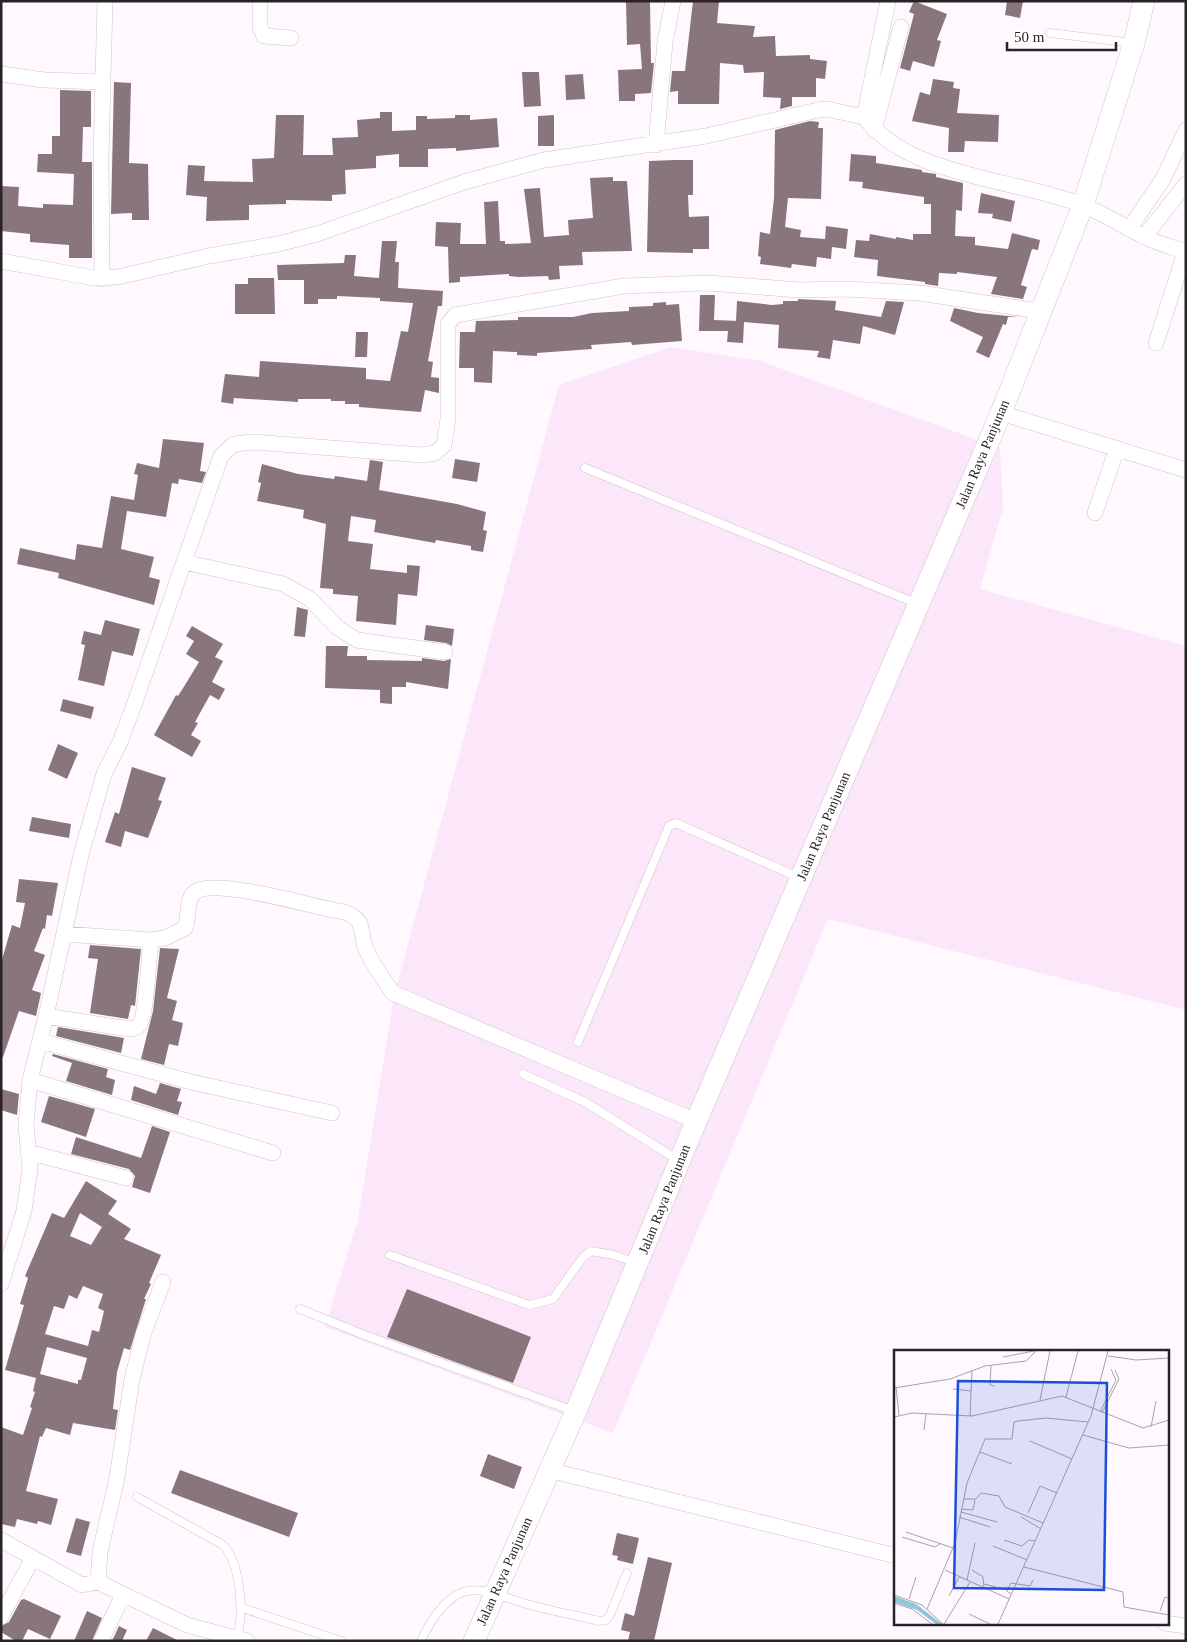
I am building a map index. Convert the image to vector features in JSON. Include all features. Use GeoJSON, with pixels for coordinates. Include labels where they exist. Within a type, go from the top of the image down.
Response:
{"type":"FeatureCollection","features":[{"type":"Feature","properties":{"kind":"main road","name":"Jalan Raya Panjunan"},"geometry":{"type":"LineString","coordinates":[[474,1641],[562,1473],[576,1412],[696,1121],[918,604],[1013,417],[1039,311],[1062,261],[1083,205],[1134,43],[1144,1]]}},
{"type":"Feature","properties":{"kind":"street"},"geometry":{"type":"LineString","coordinates":[[102,279],[101,157],[105,1]]}},
{"type":"Feature","properties":{"kind":"street"},"geometry":{"type":"LineString","coordinates":[[260,1],[260,27],[264,36],[291,38]]}},
{"type":"Feature","properties":{"kind":"street"},"geometry":{"type":"LineString","coordinates":[[656,145],[665,42],[673,1]]}},
{"type":"Feature","properties":{"kind":"street"},"geometry":{"type":"LineString","coordinates":[[864,117],[888,1]]}},
{"type":"Feature","properties":{"kind":"street"},"geometry":{"type":"LineString","coordinates":[[874,130],[901,27]]}},
{"type":"Feature","properties":{"kind":"street"},"geometry":{"type":"LineString","coordinates":[[1,74],[44,80],[103,82]]}},
{"type":"Feature","properties":{"kind":"street"},"geometry":{"type":"LineString","coordinates":[[1,261],[102,279],[310,236],[464,182],[544,160],[656,145],[706,136],[827,109],[864,117],[874,130],[911,153],[943,167],[1083,205],[1137,233],[1185,252],[1156,344]]}},
{"type":"Feature","properties":{"kind":"street"},"geometry":{"type":"LineString","coordinates":[[1137,233],[1186,130]]}},
{"type":"Feature","properties":{"kind":"street"},"geometry":{"type":"LineString","coordinates":[[1137,233],[1186,184]]}},
{"type":"Feature","properties":{"kind":"street"},"geometry":{"type":"LineString","coordinates":[[1,1284],[24,1211],[30,1170],[26,1125],[30,1080],[91,814],[104,774],[124,734],[221,456],[234,444],[253,442],[292,443],[422,455],[435,454],[444,445],[448,410],[448,324],[455,315],[624,286],[707,283],[800,290],[846,289],[920,293],[1039,311]]}},
{"type":"Feature","properties":{"kind":"street"},"geometry":{"type":"LineString","coordinates":[[1013,417],[1186,470]]}},
{"type":"Feature","properties":{"kind":"street"},"geometry":{"type":"LineString","coordinates":[[1095,513],[1116,448]]}},
{"type":"Feature","properties":{"kind":"street"},"geometry":{"type":"LineString","coordinates":[[184,562],[283,584],[298,590],[310,599],[338,628],[357,640],[445,652]]}},
{"type":"Feature","properties":{"kind":"street"},"geometry":{"type":"LineString","coordinates":[[64,934],[151,940],[172,936],[185,928],[188,922],[190,898],[201,889],[233,888],[344,912],[354,915],[362,927],[366,949],[393,993],[696,1121]]}},
{"type":"Feature","properties":{"kind":"street"},"geometry":{"type":"LineString","coordinates":[[46,1016],[129,1029],[138,1026],[141,1022],[146,994],[151,940]]}},
{"type":"Feature","properties":{"kind":"street"},"geometry":{"type":"LineString","coordinates":[[40,1041],[192,1082],[332,1113]]}},
{"type":"Feature","properties":{"kind":"street"},"geometry":{"type":"LineString","coordinates":[[30,1080],[273,1153]]}},
{"type":"Feature","properties":{"kind":"street"},"geometry":{"type":"LineString","coordinates":[[28,1152],[126,1178]]}},
{"type":"Feature","properties":{"kind":"street"},"geometry":{"type":"LineString","coordinates":[[98,1582],[100,1552],[116,1478],[132,1379],[143,1335],[163,1282]]}},
{"type":"Feature","properties":{"kind":"street"},"geometry":{"type":"LineString","coordinates":[[562,1473],[894,1556]]}},
{"type":"Feature","properties":{"kind":"street"},"geometry":{"type":"LineString","coordinates":[[1,1540],[82,1586],[98,1582],[188,1625],[242,1639]]}},
{"type":"Feature","properties":{"kind":"street"},"geometry":{"type":"LineString","coordinates":[[1,1617],[33,1558]]}},
{"type":"Feature","properties":{"kind":"street"},"geometry":{"type":"LineString","coordinates":[[101,1641],[123,1595]]}},
{"type":"Feature","properties":{"kind":"street"},"geometry":{"type":"LineString","coordinates":[[1170,1624],[1186,1626]]}},
{"type":"Feature","properties":{"kind":"lane"},"geometry":{"type":"LineString","coordinates":[[1050,33],[1134,43]]}},
{"type":"Feature","properties":{"kind":"lane"},"geometry":{"type":"LineString","coordinates":[[585,468],[918,604]]}},
{"type":"Feature","properties":{"kind":"lane"},"geometry":{"type":"LineString","coordinates":[[578,1042],[669,826],[676,824],[801,879]]}},
{"type":"Feature","properties":{"kind":"lane"},"geometry":{"type":"LineString","coordinates":[[523,1074],[585,1102],[680,1161]]}},
{"type":"Feature","properties":{"kind":"lane"},"geometry":{"type":"LineString","coordinates":[[390,1255],[529,1305],[553,1298],[582,1257],[591,1251],[614,1254],[638,1264]]}},
{"type":"Feature","properties":{"kind":"lane"},"geometry":{"type":"LineString","coordinates":[[300,1309],[367,1336],[576,1412]]}},
{"type":"Feature","properties":{"kind":"lane"},"geometry":{"type":"LineString","coordinates":[[137,1497],[223,1545],[230,1552],[236,1565],[242,1639]]}},
{"type":"Feature","properties":{"kind":"lane"},"geometry":{"type":"LineString","coordinates":[[421,1641],[427,1628],[452,1597],[469,1590],[497,1595],[599,1621],[606,1620],[610,1615],[627,1573]]}},
{"type":"Feature","properties":{"kind":"lane"},"geometry":{"type":"LineString","coordinates":[[240,1607],[341,1641]]}},
{"type":"Feature","properties":{"kind":"shaded area"},"geometry":{"type":"Polygon","coordinates":[[[671,347],[760,361],[1000,448],[1003,508],[980,589],[1186,646],[1186,1010],[828,919],[613,1433],[325,1327],[358,1220],[394,996],[559,385],[671,347]]]}},
{"type":"Feature","properties":{"kind":"building"},"geometry":{"type":"Polygon","coordinates":[[[693,1],[719,1],[717,23],[755,26],[753,37],[775,36],[776,56],[810,55],[810,59],[827,61],[825,79],[816,78],[816,97],[792,97],[792,106],[780,109],[781,98],[763,97],[764,72],[744,73],[743,65],[720,63],[719,104],[678,104],[678,91],[670,92],[672,71],[685,71],[693,1]]]}},
{"type":"Feature","properties":{"kind":"building"},"geometry":{"type":"Polygon","coordinates":[[[914,1],[947,14],[937,40],[941,41],[934,67],[913,61],[910,71],[900,68],[914,14],[909,12],[914,1]]]}},
{"type":"Feature","properties":{"kind":"building"},"geometry":{"type":"Polygon","coordinates":[[[1007,1],[1023,1],[1020,18],[1005,15],[1007,1]]]}},
{"type":"Feature","properties":{"kind":"building"},"geometry":{"type":"Polygon","coordinates":[[[626,2],[650,2],[651,63],[654,63],[651,93],[635,94],[635,101],[619,101],[618,70],[642,69],[640,44],[627,45],[626,2]]]}},
{"type":"Feature","properties":{"kind":"building"},"geometry":{"type":"Polygon","coordinates":[[[522,72],[539,72],[541,106],[524,107],[522,72]]]}},
{"type":"Feature","properties":{"kind":"building"},"geometry":{"type":"Polygon","coordinates":[[[583,74],[585,99],[566,100],[565,75],[583,74]]]}},
{"type":"Feature","properties":{"kind":"building"},"geometry":{"type":"Polygon","coordinates":[[[933,79],[954,82],[953,88],[960,89],[957,113],[999,115],[998,142],[965,141],[964,152],[948,152],[949,128],[912,121],[920,92],[930,95],[933,79]]]}},
{"type":"Feature","properties":{"kind":"building"},"geometry":{"type":"Polygon","coordinates":[[[114,82],[131,83],[129,163],[148,164],[149,220],[132,220],[132,213],[111,214],[114,82]]]}},
{"type":"Feature","properties":{"kind":"building"},"geometry":{"type":"Polygon","coordinates":[[[60,90],[91,91],[91,127],[83,127],[82,162],[92,162],[92,258],[69,258],[69,245],[30,242],[30,234],[1,231],[1,186],[19,187],[18,206],[43,208],[43,204],[73,205],[74,174],[37,172],[38,154],[52,154],[52,136],[60,136],[60,90]]]}},
{"type":"Feature","properties":{"kind":"building"},"geometry":{"type":"Polygon","coordinates":[[[380,112],[392,112],[392,131],[416,130],[416,116],[427,116],[427,119],[455,118],[455,115],[470,115],[470,120],[497,118],[499,147],[456,151],[456,148],[428,149],[428,167],[399,167],[399,154],[376,156],[376,168],[345,170],[346,194],[332,195],[332,201],[286,200],[286,204],[249,205],[249,220],[206,221],[207,197],[186,195],[188,165],[205,166],[204,181],[253,182],[252,159],[274,158],[276,115],[304,115],[303,155],[333,155],[332,138],[358,137],[357,120],[380,118],[380,112]]]}},
{"type":"Feature","properties":{"kind":"building"},"geometry":{"type":"Polygon","coordinates":[[[554,115],[554,146],[538,146],[538,116],[554,115]]]}},
{"type":"Feature","properties":{"kind":"building"},"geometry":{"type":"Polygon","coordinates":[[[810,121],[819,122],[818,128],[823,128],[821,199],[788,198],[785,227],[801,230],[800,237],[825,239],[826,226],[848,229],[846,249],[832,247],[831,259],[817,257],[816,267],[792,264],[791,268],[760,264],[761,257],[758,256],[760,232],[770,234],[774,198],[775,130],[810,121]]]}},
{"type":"Feature","properties":{"kind":"building"},"geometry":{"type":"Polygon","coordinates":[[[851,154],[876,156],[876,163],[922,170],[922,172],[936,174],[936,177],[963,183],[962,211],[956,210],[955,236],[975,237],[975,245],[1008,249],[1012,233],[1040,240],[1038,250],[1032,249],[1021,285],[1027,287],[1023,299],[991,294],[997,277],[957,272],[957,274],[939,273],[938,286],[925,284],[925,282],[877,276],[878,260],[854,257],[856,240],[869,241],[870,234],[913,240],[913,234],[931,234],[931,204],[924,204],[924,197],[862,188],[863,182],[849,181],[851,154]]]}},
{"type":"Feature","properties":{"kind":"building"},"geometry":{"type":"Polygon","coordinates":[[[693,160],[693,195],[688,195],[689,217],[709,216],[709,249],[693,249],[693,253],[647,252],[649,161],[693,160]]]}},
{"type":"Feature","properties":{"kind":"building"},"geometry":{"type":"Polygon","coordinates":[[[613,177],[613,181],[627,181],[632,251],[582,252],[583,265],[559,266],[560,279],[549,280],[548,276],[519,277],[509,276],[509,274],[460,277],[460,282],[449,283],[448,247],[435,246],[436,222],[461,223],[460,244],[486,244],[484,202],[498,201],[500,241],[505,241],[505,244],[531,243],[524,189],[540,188],[544,237],[569,235],[568,220],[593,218],[590,178],[613,177]]]}},
{"type":"Feature","properties":{"kind":"building"},"geometry":{"type":"Polygon","coordinates":[[[981,193],[1015,201],[1011,222],[992,218],[993,214],[978,213],[981,193]]]}},
{"type":"Feature","properties":{"kind":"building"},"geometry":{"type":"Polygon","coordinates":[[[382,241],[397,241],[395,262],[399,262],[398,288],[443,291],[442,306],[438,306],[428,361],[433,362],[431,377],[439,378],[439,393],[425,390],[421,412],[359,407],[359,404],[345,404],[345,401],[331,401],[331,399],[298,399],[298,402],[234,398],[233,404],[221,402],[225,374],[259,377],[260,361],[366,368],[366,379],[390,381],[401,331],[408,332],[413,303],[380,301],[380,298],[337,296],[337,299],[318,299],[318,304],[304,304],[304,280],[278,280],[277,265],[344,263],[345,255],[356,255],[354,276],[379,278],[382,241]]]}},
{"type":"Feature","properties":{"kind":"building"},"geometry":{"type":"Polygon","coordinates":[[[248,278],[274,278],[275,314],[235,314],[235,284],[248,284],[248,278]]]}},
{"type":"Feature","properties":{"kind":"building"},"geometry":{"type":"Polygon","coordinates":[[[700,295],[715,295],[714,320],[736,321],[737,301],[772,305],[783,304],[783,301],[798,301],[798,299],[836,301],[835,310],[881,317],[886,301],[904,302],[895,335],[863,326],[860,344],[833,340],[830,359],[817,357],[819,351],[778,348],[779,325],[744,322],[743,343],[727,342],[728,331],[699,331],[700,295]]]}},
{"type":"Feature","properties":{"kind":"building"},"geometry":{"type":"Polygon","coordinates":[[[666,302],[666,305],[679,304],[682,341],[632,345],[631,342],[591,345],[592,349],[537,353],[537,356],[517,355],[517,352],[493,351],[492,383],[474,382],[474,368],[459,368],[460,332],[475,332],[476,321],[518,320],[518,317],[573,317],[592,313],[629,311],[629,307],[653,306],[653,303],[666,302]]]}},
{"type":"Feature","properties":{"kind":"building"},"geometry":{"type":"Polygon","coordinates":[[[954,308],[978,313],[1018,317],[1008,317],[1006,325],[1003,324],[989,358],[976,352],[983,337],[950,321],[954,308]]]}},
{"type":"Feature","properties":{"kind":"building"},"geometry":{"type":"Polygon","coordinates":[[[356,332],[368,332],[367,357],[355,357],[356,332]]]}},
{"type":"Feature","properties":{"kind":"building"},"geometry":{"type":"Polygon","coordinates":[[[163,439],[204,443],[200,471],[206,472],[202,483],[179,479],[178,484],[172,483],[166,517],[127,511],[121,549],[154,557],[149,577],[160,580],[154,605],[58,578],[59,573],[17,564],[20,548],[75,560],[77,544],[102,548],[111,496],[134,500],[138,475],[134,474],[137,463],[159,468],[163,439]]]}},
{"type":"Feature","properties":{"kind":"building"},"geometry":{"type":"Polygon","coordinates":[[[455,459],[480,463],[477,482],[452,478],[455,459]]]}},
{"type":"Feature","properties":{"kind":"building"},"geometry":{"type":"Polygon","coordinates":[[[370,460],[383,462],[379,490],[457,504],[486,512],[483,530],[487,531],[483,552],[471,550],[471,546],[436,540],[435,543],[374,532],[376,520],[351,516],[348,541],[373,544],[370,569],[407,573],[407,565],[420,566],[417,596],[398,594],[396,625],[356,621],[358,596],[333,594],[333,589],[320,588],[326,524],[303,518],[304,510],[257,501],[261,483],[258,482],[262,464],[298,474],[334,479],[335,476],[367,481],[370,460]]]}},
{"type":"Feature","properties":{"kind":"building"},"geometry":{"type":"Polygon","coordinates":[[[297,607],[308,610],[305,637],[294,636],[297,607]]]}},
{"type":"Feature","properties":{"kind":"building"},"geometry":{"type":"Polygon","coordinates":[[[105,620],[140,629],[133,656],[112,651],[104,686],[78,680],[85,645],[81,644],[84,631],[101,635],[105,620]]]}},
{"type":"Feature","properties":{"kind":"building"},"geometry":{"type":"Polygon","coordinates":[[[426,625],[454,629],[452,646],[446,643],[424,640],[426,625]]]}},
{"type":"Feature","properties":{"kind":"building"},"geometry":{"type":"Polygon","coordinates":[[[192,626],[223,644],[215,657],[223,661],[212,682],[225,689],[219,700],[210,695],[195,722],[198,723],[191,735],[201,741],[192,757],[154,735],[176,695],[178,696],[199,662],[186,654],[194,641],[186,636],[192,626]]]}},
{"type":"Feature","properties":{"kind":"building"},"geometry":{"type":"Polygon","coordinates":[[[326,646],[348,646],[347,656],[367,656],[367,660],[422,661],[422,658],[444,661],[451,659],[448,689],[406,682],[406,687],[392,687],[392,704],[380,703],[380,690],[325,688],[326,646]]]}},
{"type":"Feature","properties":{"kind":"building"},"geometry":{"type":"Polygon","coordinates":[[[63,699],[94,707],[91,719],[60,711],[63,699]]]}},
{"type":"Feature","properties":{"kind":"building"},"geometry":{"type":"Polygon","coordinates":[[[58,744],[78,753],[67,779],[48,770],[58,744]]]}},
{"type":"Feature","properties":{"kind":"building"},"geometry":{"type":"Polygon","coordinates":[[[132,767],[166,778],[158,800],[162,801],[148,838],[125,831],[121,847],[105,842],[115,812],[119,814],[132,767]]]}},
{"type":"Feature","properties":{"kind":"building"},"geometry":{"type":"Polygon","coordinates":[[[32,817],[71,824],[69,838],[29,831],[32,817]]]}},
{"type":"Feature","properties":{"kind":"building"},"geometry":{"type":"Polygon","coordinates":[[[19,879],[58,883],[52,916],[47,915],[45,929],[43,928],[34,951],[45,955],[32,990],[41,993],[36,1016],[19,1011],[3,1057],[1,1057],[1,963],[12,925],[20,928],[25,903],[16,902],[19,879]]]}},
{"type":"Feature","properties":{"kind":"building"},"geometry":{"type":"Polygon","coordinates":[[[90,945],[141,949],[135,1006],[131,1005],[128,1019],[90,1013],[98,959],[88,958],[90,945]]]}},
{"type":"Feature","properties":{"kind":"building"},"geometry":{"type":"Polygon","coordinates":[[[160,948],[179,949],[167,998],[177,1001],[172,1020],[183,1023],[178,1046],[169,1044],[164,1065],[141,1059],[153,1011],[160,948]]]}},
{"type":"Feature","properties":{"kind":"building"},"geometry":{"type":"Polygon","coordinates":[[[58,1027],[124,1038],[121,1053],[56,1036],[58,1027]]]}},
{"type":"Feature","properties":{"kind":"building"},"geometry":{"type":"Polygon","coordinates":[[[53,1054],[108,1069],[106,1077],[115,1080],[112,1095],[66,1081],[72,1063],[52,1056],[53,1054]]]}},
{"type":"Feature","properties":{"kind":"building"},"geometry":{"type":"Polygon","coordinates":[[[160,1083],[181,1089],[177,1101],[182,1102],[178,1115],[131,1100],[134,1086],[156,1094],[160,1083]]]}},
{"type":"Feature","properties":{"kind":"building"},"geometry":{"type":"Polygon","coordinates":[[[1,1089],[19,1094],[17,1115],[1,1110],[1,1089]]]}},
{"type":"Feature","properties":{"kind":"building"},"geometry":{"type":"Polygon","coordinates":[[[49,1096],[95,1109],[86,1137],[41,1122],[49,1096]]]}},
{"type":"Feature","properties":{"kind":"building"},"geometry":{"type":"Polygon","coordinates":[[[152,1126],[170,1132],[150,1193],[132,1187],[135,1176],[129,1169],[71,1154],[76,1137],[141,1158],[152,1126]]]}},
{"type":"Feature","properties":{"kind":"building"},"geometry":{"type":"Polygon","coordinates":[[[86,1181],[117,1201],[108,1214],[131,1229],[124,1239],[161,1255],[149,1283],[151,1284],[144,1299],[146,1299],[130,1350],[124,1348],[117,1372],[113,1409],[118,1410],[115,1430],[73,1423],[70,1435],[46,1428],[42,1437],[40,1436],[26,1491],[58,1499],[51,1525],[38,1521],[37,1524],[17,1519],[15,1527],[1,1524],[1,1427],[23,1435],[32,1408],[30,1407],[35,1392],[33,1391],[36,1378],[5,1370],[24,1305],[20,1304],[28,1278],[25,1276],[52,1213],[64,1218],[86,1181]],[[80,1213],[70,1236],[91,1245],[102,1227],[80,1213]],[[83,1286],[77,1299],[69,1295],[64,1309],[54,1306],[45,1334],[88,1346],[92,1330],[99,1332],[104,1311],[98,1308],[103,1294],[83,1286]],[[47,1347],[40,1374],[78,1384],[78,1380],[81,1380],[87,1358],[47,1347]]]}},
{"type":"Feature","properties":{"kind":"building"},"geometry":{"type":"Polygon","coordinates":[[[407,1289],[531,1337],[513,1383],[387,1337],[407,1289]]]}},
{"type":"Feature","properties":{"kind":"building"},"geometry":{"type":"Polygon","coordinates":[[[488,1454],[522,1467],[514,1489],[480,1476],[488,1454]]]}},
{"type":"Feature","properties":{"kind":"building"},"geometry":{"type":"Polygon","coordinates":[[[180,1470],[298,1513],[289,1537],[171,1493],[180,1470]]]}},
{"type":"Feature","properties":{"kind":"building"},"geometry":{"type":"Polygon","coordinates":[[[76,1518],[90,1522],[81,1556],[66,1552],[76,1518]]]}},
{"type":"Feature","properties":{"kind":"building"},"geometry":{"type":"Polygon","coordinates":[[[617,1533],[639,1538],[633,1564],[617,1560],[618,1556],[612,1555],[617,1533]]]}},
{"type":"Feature","properties":{"kind":"building"},"geometry":{"type":"Polygon","coordinates":[[[648,1557],[672,1563],[654,1641],[628,1641],[630,1632],[621,1630],[625,1613],[634,1616],[648,1557]]]}},
{"type":"Feature","properties":{"kind":"building"},"geometry":{"type":"Polygon","coordinates":[[[24,1599],[61,1616],[50,1639],[28,1629],[22,1641],[16,1641],[1,1632],[1,1626],[9,1622],[21,1600],[24,1599]]]}},
{"type":"Feature","properties":{"kind":"building"},"geometry":{"type":"Polygon","coordinates":[[[87,1611],[102,1618],[92,1641],[74,1641],[87,1611]]]}},
{"type":"Feature","properties":{"kind":"building"},"geometry":{"type":"Polygon","coordinates":[[[119,1626],[127,1630],[122,1641],[112,1641],[119,1626]]]}},
{"type":"Feature","properties":{"kind":"building"},"geometry":{"type":"Polygon","coordinates":[[[153,1628],[179,1641],[146,1641],[153,1628]]]}}]}
